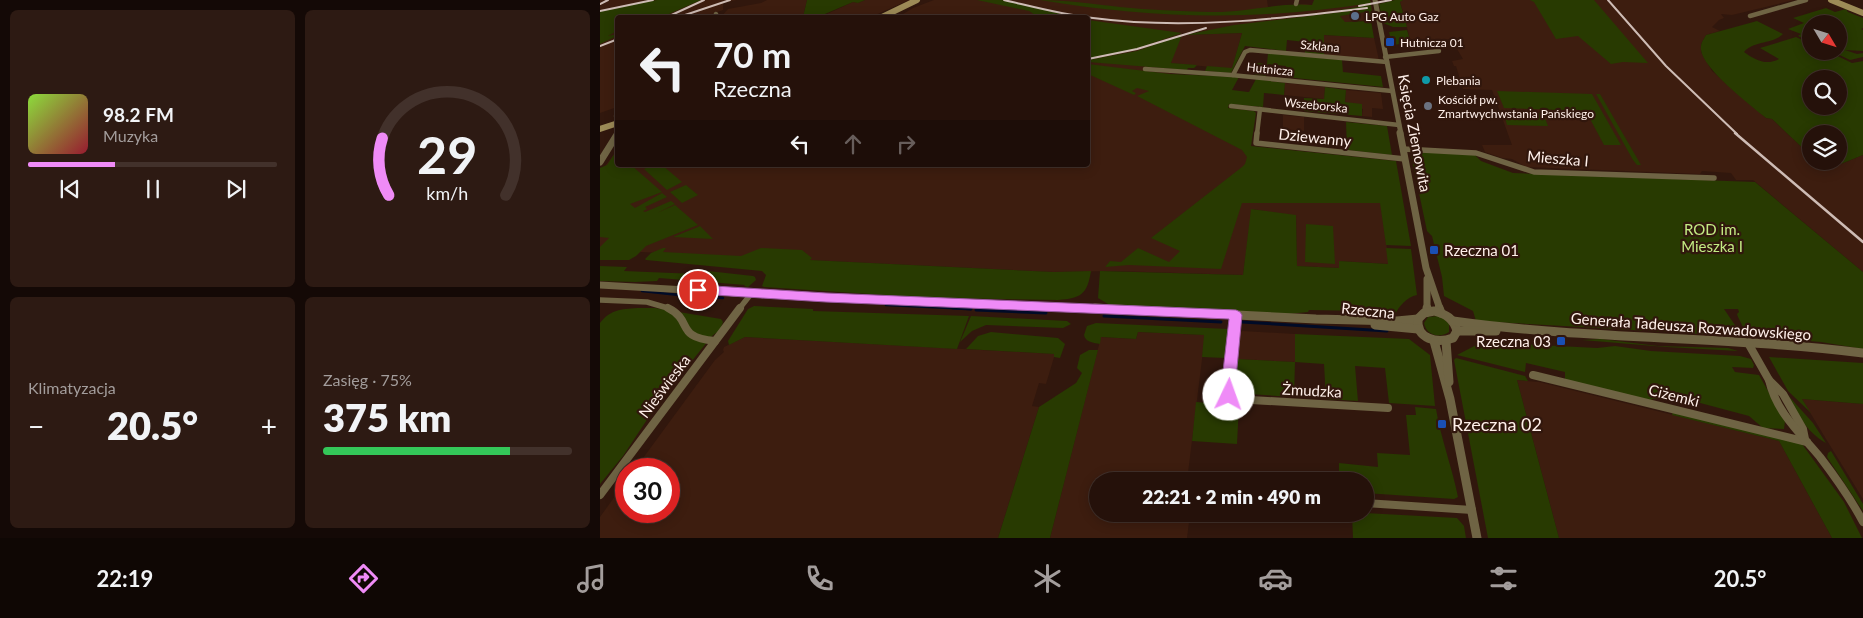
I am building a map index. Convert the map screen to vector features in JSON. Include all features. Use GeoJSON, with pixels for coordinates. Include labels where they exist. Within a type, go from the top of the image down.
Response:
{"type":"FeatureCollection","features":[{"type":"Feature","properties":{"kind":"main road"},"geometry":{"type":"LineString","coordinates":[[886,15],[917,0]]}},
{"type":"Feature","properties":{"kind":"main road"},"geometry":{"type":"LineString","coordinates":[[1831,0],[1863,13]]}},
{"type":"Feature","properties":{"kind":"main road"},"geometry":{"type":"LineString","coordinates":[[1843,0],[1863,8]]}},
{"type":"Feature","properties":{"kind":"main road"},"geometry":{"type":"LineString","coordinates":[[600,129],[615,124]]}},
{"type":"Feature","properties":{"kind":"street","name":"Księcia Ziemowita"},"geometry":{"type":"LineString","coordinates":[[1375,0],[1426,272],[1427,312]]}},
{"type":"Feature","properties":{"kind":"street"},"geometry":{"type":"LineString","coordinates":[[1750,16],[1806,0]]}},
{"type":"Feature","properties":{"kind":"street","name":"Szklana"},"geometry":{"type":"LineString","coordinates":[[1233,75],[1245,52],[1252,50],[1386,60],[1439,51]]}},
{"type":"Feature","properties":{"kind":"street","name":"Hutnicza"},"geometry":{"type":"LineString","coordinates":[[1145,69],[1233,75],[1392,91]]}},
{"type":"Feature","properties":{"kind":"street","name":"Wszeborska"},"geometry":{"type":"LineString","coordinates":[[1230,106],[1398,125]]}},
{"type":"Feature","properties":{"kind":"street","name":"Dziewanny"},"geometry":{"type":"LineString","coordinates":[[1260,109],[1256,143],[1405,159]]}},
{"type":"Feature","properties":{"kind":"street"},"geometry":{"type":"LineString","coordinates":[[600,161],[615,138]]}},
{"type":"Feature","properties":{"kind":"street"},"geometry":{"type":"LineString","coordinates":[[600,161],[615,147]]}},
{"type":"Feature","properties":{"kind":"street","name":"Mieszka I"},"geometry":{"type":"LineString","coordinates":[[1403,150],[1476,153],[1534,172],[1714,178]]}},
{"type":"Feature","properties":{"kind":"street","name":"Księcia Ziemowita"},"geometry":{"type":"LineString","coordinates":[[1426,272],[1441,313]]}},
{"type":"Feature","properties":{"kind":"street","name":"Rzeczna"},"geometry":{"type":"LineString","coordinates":[[600,285],[751,294],[1316,319],[1397,321],[1418,319]]}},
{"type":"Feature","properties":{"kind":"street","name":"Nieświeska"},"geometry":{"type":"LineString","coordinates":[[600,495],[751,294]]}},
{"type":"Feature","properties":{"kind":"street"},"geometry":{"type":"LineString","coordinates":[[600,300],[661,306],[672,310],[679,316],[689,335],[696,339],[715,341]]}},
{"type":"Feature","properties":{"kind":"street"},"geometry":{"type":"LineString","coordinates":[[1427,312],[1441,313],[1453,321],[1457,331],[1453,338],[1446,341],[1434,341],[1422,334],[1418,329],[1418,319],[1427,312]]}},
{"type":"Feature","properties":{"kind":"street","name":"Żmudzka"},"geometry":{"type":"LineString","coordinates":[[1236,315],[1228,389],[1229,395],[1234,399],[1388,408]]}},
{"type":"Feature","properties":{"kind":"street","name":"Rzeczna"},"geometry":{"type":"LineString","coordinates":[[1316,319],[1418,329]]}},
{"type":"Feature","properties":{"kind":"street","name":"Generała Tadeusza Rozwadowskiego"},"geometry":{"type":"LineString","coordinates":[[1453,321],[1518,330]]}},
{"type":"Feature","properties":{"kind":"street","name":"Generała Tadeusza Rozwadowskiego"},"geometry":{"type":"LineString","coordinates":[[1457,331],[1518,330],[1748,343],[1796,346],[1863,354]]}},
{"type":"Feature","properties":{"kind":"street"},"geometry":{"type":"LineString","coordinates":[[1434,341],[1450,399],[1477,538]]}},
{"type":"Feature","properties":{"kind":"street"},"geometry":{"type":"LineString","coordinates":[[1446,341],[1450,399]]}},
{"type":"Feature","properties":{"kind":"street"},"geometry":{"type":"LineString","coordinates":[[1748,343],[1769,380],[1771,392],[1792,427],[1806,440],[1848,496],[1863,522]]}},
{"type":"Feature","properties":{"kind":"street","name":"Ciżemki"},"geometry":{"type":"LineString","coordinates":[[1533,375],[1806,440]]}},
{"type":"Feature","properties":{"kind":"street"},"geometry":{"type":"LineString","coordinates":[[1374,504],[1472,510]]}},
{"type":"Feature","properties":{"kind":"shaded area"},"geometry":{"type":"Polygon","coordinates":[[[600,0],[737,0],[723,3],[723,10],[709,15],[615,15],[615,108],[600,113],[600,0]]]}},
{"type":"Feature","properties":{"kind":"shaded area"},"geometry":{"type":"Polygon","coordinates":[[[767,0],[807,0],[803,15],[723,15],[728,9],[761,3],[767,0]]]}},
{"type":"Feature","properties":{"kind":"shaded area"},"geometry":{"type":"Polygon","coordinates":[[[865,0],[909,0],[875,15],[825,15],[853,2],[858,3],[865,0]]]}},
{"type":"Feature","properties":{"kind":"shaded area"},"geometry":{"type":"Polygon","coordinates":[[[934,0],[1267,0],[1268,7],[1312,5],[1314,1],[1324,0],[1370,0],[1373,12],[1372,20],[1268,29],[1182,33],[1182,35],[1242,33],[1232,69],[1171,63],[1172,56],[1145,71],[1170,73],[1220,107],[1242,109],[1251,147],[1375,160],[1389,264],[1339,261],[1339,268],[1297,266],[1296,216],[1252,209],[1243,275],[1114,271],[1054,272],[600,250],[600,173],[615,153],[615,167],[1090,167],[1090,15],[901,15],[934,0]]]}},
{"type":"Feature","properties":{"kind":"shaded area"},"geometry":{"type":"Polygon","coordinates":[[[1794,0],[1732,15],[1721,14],[1724,18],[1712,27],[1720,31],[1706,35],[1701,44],[1701,52],[1712,71],[1766,118],[1772,119],[1802,147],[1802,170],[1847,170],[1847,161],[1863,155],[1863,272],[1753,180],[1736,180],[1731,173],[1702,171],[1700,174],[1526,167],[1512,159],[1502,158],[1485,152],[1482,145],[1512,145],[1492,90],[1463,89],[1456,66],[1454,66],[1452,61],[1463,59],[1451,39],[1411,43],[1400,1],[1794,0]]]}},
{"type":"Feature","properties":{"kind":"shaded area"},"geometry":{"type":"Polygon","coordinates":[[[1323,35],[1374,38],[1379,60],[1324,55],[1323,35]]]}},
{"type":"Feature","properties":{"kind":"shaded area"},"geometry":{"type":"Polygon","coordinates":[[[1285,83],[1325,87],[1324,99],[1284,95],[1285,83]]]}},
{"type":"Feature","properties":{"kind":"shaded area"},"geometry":{"type":"Polygon","coordinates":[[[1346,90],[1381,93],[1383,109],[1372,108],[1372,117],[1362,116],[1363,109],[1345,102],[1346,90]]]}},
{"type":"Feature","properties":{"kind":"shaded area"},"geometry":{"type":"Polygon","coordinates":[[[1283,115],[1304,117],[1304,131],[1283,129],[1283,115]]]}},
{"type":"Feature","properties":{"kind":"shaded area"},"geometry":{"type":"Polygon","coordinates":[[[1242,331],[1295,334],[1295,362],[1237,359],[1239,334],[1242,331]]]}},
{"type":"Feature","properties":{"kind":"shaded area"},"geometry":{"type":"Polygon","coordinates":[[[1138,332],[1205,335],[1188,472],[1089,472],[1089,522],[1189,522],[1187,538],[1050,538],[1101,337],[1136,339],[1138,332]]]}},
{"type":"Feature","properties":{"kind":"shaded area"},"geometry":{"type":"Polygon","coordinates":[[[745,337],[1055,354],[1046,384],[1039,383],[1032,406],[1039,407],[998,538],[600,538],[600,517],[615,496],[615,523],[680,523],[680,458],[643,458],[715,360],[724,352],[724,347],[745,337]]]}},
{"type":"Feature","properties":{"kind":"shaded area"},"geometry":{"type":"Polygon","coordinates":[[[1517,380],[1539,382],[1779,441],[1832,538],[1559,538],[1517,380]]]}},
{"type":"Feature","properties":{"kind":"shaded area"},"geometry":{"type":"Polygon","coordinates":[[[1802,399],[1863,404],[1863,499],[1823,434],[1802,399]]]}},
{"type":"Feature","properties":{"kind":"green space"},"geometry":{"type":"Polygon","coordinates":[[[657,0],[701,0],[667,15],[615,15],[615,32],[608,36],[615,34],[615,37],[600,44],[600,11],[657,0]]]}},
{"type":"Feature","properties":{"kind":"green space"},"geometry":{"type":"Polygon","coordinates":[[[807,0],[865,0],[858,3],[853,2],[823,15],[803,15],[807,0]]]}},
{"type":"Feature","properties":{"kind":"green space"},"geometry":{"type":"Polygon","coordinates":[[[977,0],[1002,0],[1066,15],[1035,15],[1029,11],[977,0]]]}},
{"type":"Feature","properties":{"kind":"green space"},"geometry":{"type":"Polygon","coordinates":[[[1040,0],[1070,1],[1142,9],[1209,12],[1299,4],[1312,5],[1314,0],[1370,0],[1371,3],[1288,13],[1206,15],[1123,11],[1040,0]]]}},
{"type":"Feature","properties":{"kind":"green space"},"geometry":{"type":"Polygon","coordinates":[[[1403,0],[1400,2],[1407,27],[1393,27],[1383,23],[1379,4],[1403,0]]]}},
{"type":"Feature","properties":{"kind":"green space"},"geometry":{"type":"Polygon","coordinates":[[[1530,0],[1594,0],[1648,63],[1623,62],[1611,64],[1578,36],[1556,39],[1534,2],[1530,0]]]}},
{"type":"Feature","properties":{"kind":"green space"},"geometry":{"type":"Polygon","coordinates":[[[1371,5],[1373,18],[1365,12],[1340,16],[1345,22],[1371,21],[1374,38],[1324,35],[1324,55],[1305,53],[1305,42],[1287,40],[1286,51],[1245,46],[1231,73],[1205,71],[1207,66],[1232,68],[1242,33],[1185,35],[1234,25],[1367,9],[1339,10],[1371,5]]]}},
{"type":"Feature","properties":{"kind":"green space"},"geometry":{"type":"Polygon","coordinates":[[[1826,8],[1835,12],[1846,9],[1848,12],[1863,18],[1863,28],[1861,29],[1863,30],[1863,51],[1848,50],[1848,15],[1803,15],[1826,8]]]}},
{"type":"Feature","properties":{"kind":"green space"},"geometry":{"type":"Polygon","coordinates":[[[1802,15],[1802,22],[1793,18],[1802,15]]]}},
{"type":"Feature","properties":{"kind":"green space"},"geometry":{"type":"Polygon","coordinates":[[[1090,20],[1182,33],[1135,49],[1090,58],[1090,20]]]}},
{"type":"Feature","properties":{"kind":"green space"},"geometry":{"type":"Polygon","coordinates":[[[1757,21],[1783,34],[1748,48],[1744,52],[1756,60],[1770,62],[1779,59],[1760,48],[1796,37],[1802,40],[1802,60],[1846,60],[1852,63],[1863,61],[1863,155],[1847,161],[1847,125],[1802,125],[1802,147],[1772,119],[1766,118],[1718,76],[1704,58],[1701,44],[1706,35],[1757,21]]]}},
{"type":"Feature","properties":{"kind":"green space"},"geometry":{"type":"Polygon","coordinates":[[[1802,24],[1802,38],[1798,36],[1801,34],[1788,29],[1802,24]]]}},
{"type":"Feature","properties":{"kind":"green space"},"geometry":{"type":"Polygon","coordinates":[[[1407,30],[1411,43],[1392,45],[1389,32],[1407,30]]]}},
{"type":"Feature","properties":{"kind":"green space"},"geometry":{"type":"Polygon","coordinates":[[[1182,35],[1171,63],[1197,65],[1187,70],[1090,62],[1090,60],[1137,51],[1182,35]]]}},
{"type":"Feature","properties":{"kind":"green space"},"geometry":{"type":"Polygon","coordinates":[[[1848,51],[1857,54],[1863,53],[1863,57],[1848,59],[1848,51]]]}},
{"type":"Feature","properties":{"kind":"green space"},"geometry":{"type":"Polygon","coordinates":[[[1268,53],[1342,60],[1343,72],[1381,76],[1383,87],[1285,77],[1286,66],[1268,64],[1266,76],[1253,74],[1257,63],[1267,64],[1268,53]]]}},
{"type":"Feature","properties":{"kind":"green space"},"geometry":{"type":"Polygon","coordinates":[[[1090,64],[1170,74],[1239,77],[1232,90],[1248,92],[1256,79],[1285,83],[1284,95],[1264,93],[1263,107],[1229,104],[1228,108],[1254,111],[1256,113],[1251,146],[1396,161],[1411,246],[1386,245],[1380,203],[1242,203],[1221,269],[1129,265],[1105,267],[1110,261],[1121,262],[1138,248],[1169,262],[1180,251],[1151,238],[1242,167],[1247,157],[1242,150],[1137,96],[1149,91],[1137,88],[1132,91],[1136,93],[1134,95],[1090,75],[1090,64]]]}},
{"type":"Feature","properties":{"kind":"green space"},"geometry":{"type":"Polygon","coordinates":[[[1325,87],[1346,90],[1345,102],[1362,104],[1362,116],[1304,111],[1304,98],[1324,99],[1325,87]]]}},
{"type":"Feature","properties":{"kind":"green space"},"geometry":{"type":"Polygon","coordinates":[[[1497,91],[1592,94],[1621,145],[1604,145],[1589,117],[1585,117],[1582,111],[1504,108],[1497,91]]]}},
{"type":"Feature","properties":{"kind":"green space"},"geometry":{"type":"Polygon","coordinates":[[[1596,94],[1600,94],[1641,165],[1637,165],[1633,160],[1596,94]]]}},
{"type":"Feature","properties":{"kind":"green space"},"geometry":{"type":"Polygon","coordinates":[[[1503,111],[1543,113],[1548,126],[1507,125],[1503,111]]]}},
{"type":"Feature","properties":{"kind":"green space"},"geometry":{"type":"Polygon","coordinates":[[[1346,122],[1387,126],[1392,155],[1347,150],[1346,122]]]}},
{"type":"Feature","properties":{"kind":"green space","name":"ROD im. Mieszka I"},"geometry":{"type":"Polygon","coordinates":[[[1416,152],[1475,155],[1481,161],[1513,173],[1755,182],[1863,272],[1863,349],[1821,342],[1751,336],[1746,333],[1738,317],[1738,309],[1724,309],[1741,334],[1738,336],[1476,321],[1473,311],[1444,296],[1442,277],[1432,236],[1427,231],[1411,155],[1416,152]]]}},
{"type":"Feature","properties":{"kind":"green space"},"geometry":{"type":"Polygon","coordinates":[[[615,153],[615,167],[633,167],[662,192],[630,204],[635,208],[662,193],[667,197],[645,207],[647,209],[643,211],[645,212],[671,201],[675,204],[657,213],[675,205],[698,225],[646,246],[629,260],[600,260],[600,247],[609,238],[600,237],[600,168],[607,165],[615,153]]]}},
{"type":"Feature","properties":{"kind":"green space"},"geometry":{"type":"Polygon","coordinates":[[[649,167],[664,167],[682,182],[667,190],[644,169],[649,167]]]}},
{"type":"Feature","properties":{"kind":"green space"},"geometry":{"type":"Polygon","coordinates":[[[686,185],[698,195],[682,203],[670,192],[686,185]]]}},
{"type":"Feature","properties":{"kind":"green space"},"geometry":{"type":"Polygon","coordinates":[[[1251,209],[1296,215],[1297,266],[1339,268],[1339,261],[1388,264],[1386,248],[1411,249],[1417,295],[1403,303],[1395,315],[1363,311],[1309,310],[1308,312],[1288,314],[1108,304],[1098,298],[1100,271],[1243,275],[1251,209]]]}},
{"type":"Feature","properties":{"kind":"green space"},"geometry":{"type":"Polygon","coordinates":[[[1306,224],[1333,226],[1335,264],[1305,262],[1306,224]]]}},
{"type":"Feature","properties":{"kind":"green space"},"geometry":{"type":"Polygon","coordinates":[[[700,226],[713,239],[673,237],[698,227],[700,226]]]}},
{"type":"Feature","properties":{"kind":"green space"},"geometry":{"type":"Polygon","coordinates":[[[666,248],[663,252],[741,256],[761,248],[802,250],[812,258],[810,260],[1054,272],[1091,271],[1085,290],[1082,294],[1072,298],[1058,300],[931,298],[764,287],[762,286],[766,275],[762,271],[645,259],[651,253],[666,248]]]}},
{"type":"Feature","properties":{"kind":"green space"},"geometry":{"type":"Polygon","coordinates":[[[600,266],[627,267],[624,271],[696,274],[699,270],[753,276],[756,280],[748,287],[745,285],[659,278],[657,281],[600,281],[600,266]]]}},
{"type":"Feature","properties":{"kind":"green space"},"geometry":{"type":"Polygon","coordinates":[[[754,306],[813,309],[813,311],[969,316],[957,349],[745,337],[729,345],[728,341],[748,309],[754,306]]]}},
{"type":"Feature","properties":{"kind":"green space"},"geometry":{"type":"Polygon","coordinates":[[[655,308],[721,319],[723,322],[720,330],[712,336],[658,403],[623,456],[621,458],[615,458],[615,466],[600,484],[600,323],[608,315],[626,309],[655,308]]]}},
{"type":"Feature","properties":{"kind":"green space"},"geometry":{"type":"Polygon","coordinates":[[[971,316],[1067,321],[1071,324],[1063,328],[986,325],[972,331],[960,342],[971,316]]]}},
{"type":"Feature","properties":{"kind":"green space"},"geometry":{"type":"Polygon","coordinates":[[[1438,316],[1449,324],[1449,332],[1434,335],[1427,330],[1424,323],[1428,317],[1438,316]]]}},
{"type":"Feature","properties":{"kind":"green space"},"geometry":{"type":"Polygon","coordinates":[[[1096,323],[1228,329],[1225,358],[1202,357],[1204,335],[1138,332],[1136,339],[1101,337],[1100,344],[1093,343],[1088,341],[1084,335],[1087,326],[1096,323]]]}},
{"type":"Feature","properties":{"kind":"green space"},"geometry":{"type":"Polygon","coordinates":[[[991,332],[1058,338],[1065,344],[1060,358],[1054,357],[1054,354],[966,349],[978,336],[991,332]]]}},
{"type":"Feature","properties":{"kind":"green space"},"geometry":{"type":"Polygon","coordinates":[[[1295,334],[1409,339],[1430,355],[1435,406],[1389,403],[1385,368],[1355,366],[1358,401],[1326,399],[1324,364],[1295,362],[1295,334]]]}},
{"type":"Feature","properties":{"kind":"green space"},"geometry":{"type":"Polygon","coordinates":[[[1601,339],[1658,346],[1728,348],[1738,351],[1666,347],[1582,340],[1601,339]]]}},
{"type":"Feature","properties":{"kind":"green space"},"geometry":{"type":"Polygon","coordinates":[[[1482,342],[1597,348],[1615,346],[1651,351],[1740,356],[1751,359],[1754,365],[1753,368],[1732,367],[1735,372],[1759,375],[1785,421],[1784,429],[1763,428],[1749,416],[1674,396],[1647,400],[1565,380],[1565,372],[1526,363],[1525,372],[1457,355],[1482,342]]]}},
{"type":"Feature","properties":{"kind":"green space"},"geometry":{"type":"Polygon","coordinates":[[[1089,350],[1098,350],[1050,538],[998,538],[1039,407],[1076,383],[1082,373],[1077,368],[1080,355],[1089,350]]]}},
{"type":"Feature","properties":{"kind":"green space"},"geometry":{"type":"Polygon","coordinates":[[[1769,357],[1863,363],[1863,404],[1802,399],[1811,413],[1788,391],[1769,357]]]}},
{"type":"Feature","properties":{"kind":"green space"},"geometry":{"type":"Polygon","coordinates":[[[1456,358],[1525,376],[1528,381],[1517,380],[1559,538],[1488,538],[1454,360],[1456,358]]]}},
{"type":"Feature","properties":{"kind":"green space"},"geometry":{"type":"Polygon","coordinates":[[[1237,359],[1295,362],[1294,397],[1234,393],[1237,359]]]}},
{"type":"Feature","properties":{"kind":"green space"},"geometry":{"type":"Polygon","coordinates":[[[1785,392],[1813,423],[1826,443],[1807,427],[1785,392]]]}},
{"type":"Feature","properties":{"kind":"green space"},"geometry":{"type":"Polygon","coordinates":[[[1196,402],[1239,405],[1237,444],[1192,441],[1196,402]]]}},
{"type":"Feature","properties":{"kind":"green space"},"geometry":{"type":"Polygon","coordinates":[[[1415,407],[1436,409],[1458,497],[1454,499],[1374,494],[1374,472],[1339,472],[1339,463],[1378,467],[1377,453],[1410,455],[1406,415],[1416,415],[1415,407]]]}},
{"type":"Feature","properties":{"kind":"green space"},"geometry":{"type":"Polygon","coordinates":[[[1673,411],[1802,444],[1844,502],[1862,538],[1832,538],[1779,441],[1672,415],[1673,411]]]}},
{"type":"Feature","properties":{"kind":"green space"},"geometry":{"type":"Polygon","coordinates":[[[1831,451],[1863,504],[1863,511],[1827,457],[1831,451]]]}},
{"type":"Feature","properties":{"kind":"green space"},"geometry":{"type":"Polygon","coordinates":[[[1374,513],[1457,518],[1464,526],[1466,538],[1353,538],[1352,522],[1374,522],[1374,513]]]}},
{"type":"Feature","properties":{"kind":"waterway"},"geometry":{"type":"LineString","coordinates":[[642,291],[679,295]]}},
{"type":"Feature","properties":{"kind":"waterway"},"geometry":{"type":"LineString","coordinates":[[684,295],[723,298]]}},
{"type":"Feature","properties":{"kind":"waterway"},"geometry":{"type":"LineString","coordinates":[[886,305],[971,309],[953,308]]}},
{"type":"Feature","properties":{"kind":"waterway"},"geometry":{"type":"LineString","coordinates":[[976,310],[1046,313]]}},
{"type":"Feature","properties":{"kind":"waterway"},"geometry":{"type":"LineString","coordinates":[[1104,316],[1221,322]]}},
{"type":"Feature","properties":{"kind":"waterway"},"geometry":{"type":"LineString","coordinates":[[1242,322],[1387,331]]}},
{"type":"Feature","properties":{"kind":"railway"},"geometry":{"type":"LineString","coordinates":[[600,4],[608,0]]}},
{"type":"Feature","properties":{"kind":"railway"},"geometry":{"type":"LineString","coordinates":[[600,11],[653,0]]}},
{"type":"Feature","properties":{"kind":"railway"},"geometry":{"type":"LineString","coordinates":[[672,15],[704,0]]}},
{"type":"Feature","properties":{"kind":"railway"},"geometry":{"type":"LineString","coordinates":[[685,15],[730,0]]}},
{"type":"Feature","properties":{"kind":"railway"},"geometry":{"type":"LineString","coordinates":[[1004,0],[1072,15]]}},
{"type":"Feature","properties":{"kind":"railway"},"geometry":{"type":"LineString","coordinates":[[1359,6],[1391,0]]}},
{"type":"Feature","properties":{"kind":"railway"},"geometry":{"type":"LineString","coordinates":[[1608,0],[1666,66],[1737,134]]}},
{"type":"Feature","properties":{"kind":"railway"},"geometry":{"type":"LineString","coordinates":[[1090,18],[1162,23],[1230,22],[1367,8]]}},
{"type":"Feature","properties":{"kind":"railway"},"geometry":{"type":"LineString","coordinates":[[1090,59],[1137,49],[1206,28]]}},
{"type":"Feature","properties":{"kind":"railway"},"geometry":{"type":"LineString","coordinates":[[600,46],[615,40]]}},
{"type":"Feature","properties":{"kind":"railway"},"geometry":{"type":"LineString","coordinates":[[1735,133],[1863,242]]}},
{"type":"Feature","properties":{"kind":"place","name":"LPG Auto Gaz"},"geometry":{"type":"Point","coordinates":[1355,16]}},
{"type":"Feature","properties":{"kind":"place","name":"Hutnicza 01"},"geometry":{"type":"Point","coordinates":[1390,42]}},
{"type":"Feature","properties":{"kind":"place","name":"Plebania"},"geometry":{"type":"Point","coordinates":[1426,80]}},
{"type":"Feature","properties":{"kind":"place","name":"Kościół pw. Zmartwychwstania Pańskiego"},"geometry":{"type":"Point","coordinates":[1428,106]}},
{"type":"Feature","properties":{"kind":"place","name":"Rzeczna 01"},"geometry":{"type":"Point","coordinates":[1434,250]}},
{"type":"Feature","properties":{"kind":"place","name":"Rzeczna 03"},"geometry":{"type":"Point","coordinates":[1561,341]}},
{"type":"Feature","properties":{"kind":"place","name":"Rzeczna 02"},"geometry":{"type":"Point","coordinates":[1442,424]}},
{"type":"Feature","properties":{"kind":"route"},"geometry":{"type":"LineString","coordinates":[[698,290],[826,298],[1032,305],[1236,315],[1228,389],[1229,395]]}}]}
